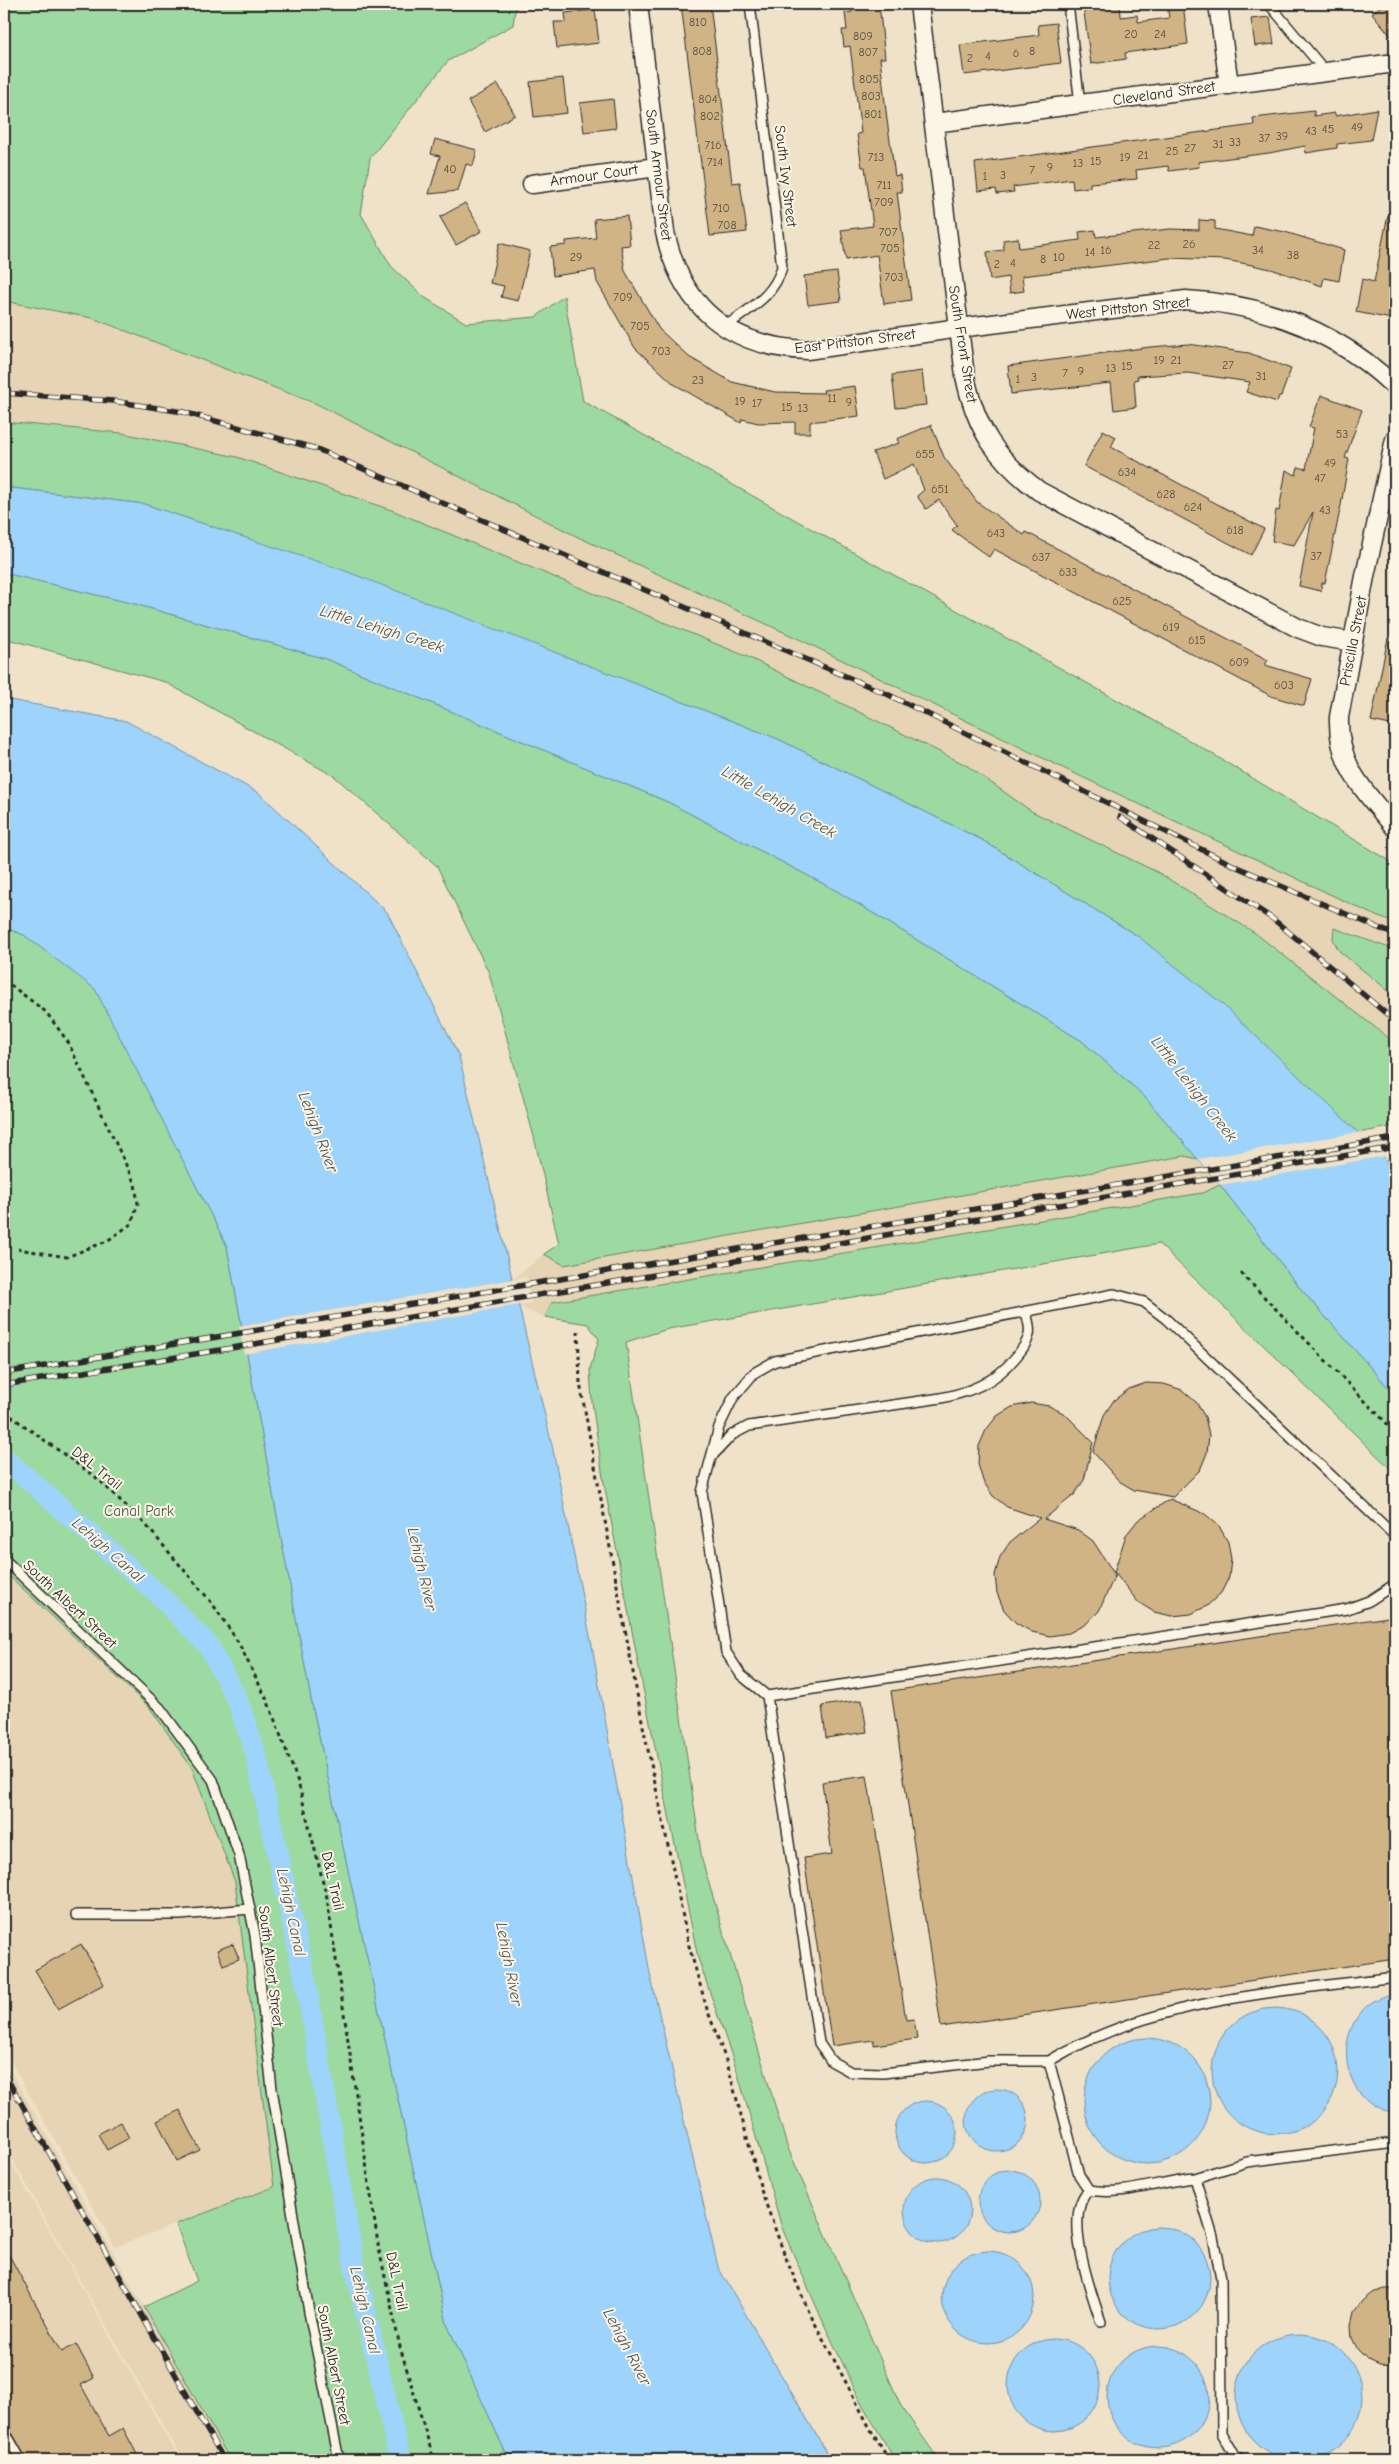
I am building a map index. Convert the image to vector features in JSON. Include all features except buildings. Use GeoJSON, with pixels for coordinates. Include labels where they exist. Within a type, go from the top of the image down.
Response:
{"type":"FeatureCollection","features":[{"type":"Feature","properties":{"kind":"street","name":"South Armour Street"},"geometry":{"type":"LineString","coordinates":[[638,4],[665,232],[674,266],[685,287],[702,309],[724,327]]}},
{"type":"Feature","properties":{"kind":"street","name":"South Front Street"},"geometry":{"type":"LineString","coordinates":[[919,4],[965,376],[977,419],[998,455],[1017,475],[1038,491],[1298,628],[1322,637],[1352,642]]}},
{"type":"Feature","properties":{"kind":"street"},"geometry":{"type":"LineString","coordinates":[[1218,4],[1229,85]]}},
{"type":"Feature","properties":{"kind":"street","name":"Cleveland Street"},"geometry":{"type":"LineString","coordinates":[[934,124],[1395,62]]}},
{"type":"Feature","properties":{"kind":"street","name":"Armour Court"},"geometry":{"type":"LineString","coordinates":[[532,184],[657,167]]}},
{"type":"Feature","properties":{"kind":"street","name":"West Pittston Street"},"geometry":{"type":"LineString","coordinates":[[960,328],[1186,300],[1217,302],[1258,310],[1298,323],[1326,336],[1362,358],[1395,387]]}},
{"type":"Feature","properties":{"kind":"street","name":"East Pittston Street"},"geometry":{"type":"LineString","coordinates":[[724,327],[762,345],[784,349],[807,350],[960,328]]}},
{"type":"Feature","properties":{"kind":"street","name":"Priscilla Street"},"geometry":{"type":"LineString","coordinates":[[1395,439],[1352,642],[1339,717],[1338,734],[1342,754],[1351,772],[1395,828]]}},
{"type":"Feature","properties":{"kind":"lane","name":"South Ivy Street"},"geometry":{"type":"LineString","coordinates":[[724,327],[771,292],[778,281],[782,267],[750,4]]}},
{"type":"Feature","properties":{"kind":"lane"},"geometry":{"type":"LineString","coordinates":[[1068,4],[1080,104]]}},
{"type":"Feature","properties":{"kind":"lane"},"geometry":{"type":"LineString","coordinates":[[1269,4],[1326,72]]}},
{"type":"Feature","properties":{"kind":"lane"},"geometry":{"type":"LineString","coordinates":[[1395,1536],[1166,1319],[1144,1302],[1114,1294],[775,1361],[754,1373],[733,1398],[719,1427],[702,1492],[726,1652],[741,1675],[767,1696],[819,2043],[831,2061],[851,2072],[883,2073],[989,2061],[1048,2061],[1092,2037],[1145,2019],[1191,2007],[1271,1993],[1395,1977]]}},
{"type":"Feature","properties":{"kind":"lane"},"geometry":{"type":"LineString","coordinates":[[711,1457],[732,1435],[749,1426],[966,1393],[987,1383],[1007,1368],[1024,1348],[1030,1333],[1026,1311]]}},
{"type":"Feature","properties":{"kind":"lane","name":"South Albert Street"},"geometry":{"type":"LineString","coordinates":[[4,1559],[160,1708],[213,1780],[239,1855],[255,1935],[272,2089],[311,2322],[339,2460]]}},
{"type":"Feature","properties":{"kind":"lane"},"geometry":{"type":"LineString","coordinates":[[767,1696],[1347,1609],[1370,1601],[1395,1584]]}},
{"type":"Feature","properties":{"kind":"lane"},"geometry":{"type":"LineString","coordinates":[[76,1914],[180,1915],[250,1909]]}},
{"type":"Feature","properties":{"kind":"lane"},"geometry":{"type":"LineString","coordinates":[[1048,2061],[1079,2175],[1089,2190]]}},
{"type":"Feature","properties":{"kind":"lane"},"geometry":{"type":"LineString","coordinates":[[1101,2322],[1086,2279],[1080,2242],[1078,2210],[1082,2195],[1089,2190],[1102,2192],[1127,2190],[1195,2178],[1247,2162],[1395,2143]]}},
{"type":"Feature","properties":{"kind":"lane"},"geometry":{"type":"LineString","coordinates":[[1195,2178],[1213,2237],[1221,2278],[1222,2433],[1235,2456],[1242,2460]]}},
{"type":"Feature","properties":{"kind":"lane"},"geometry":{"type":"LineString","coordinates":[[4,2430],[21,2460]]}},
{"type":"Feature","properties":{"kind":"path"},"geometry":{"type":"LineString","coordinates":[[4,980],[46,1012],[68,1042],[135,1184],[138,1204],[131,1224],[108,1241],[67,1257],[18,1249]]}},
{"type":"Feature","properties":{"kind":"path"},"geometry":{"type":"LineString","coordinates":[[1241,1273],[1395,1432]]}},
{"type":"Feature","properties":{"kind":"path"},"geometry":{"type":"LineString","coordinates":[[578,1331],[580,1383],[598,1483],[643,1726],[689,1946],[707,2009],[727,2063],[762,2193],[785,2256],[809,2312],[872,2432],[889,2460]]}},
{"type":"Feature","properties":{"kind":"path","name":"D&L Trail"},"geometry":{"type":"LineString","coordinates":[[4,1411],[98,1480],[145,1524],[212,1603],[238,1642],[268,1702],[298,1782],[328,1898],[378,2244],[400,2347],[434,2460]]}},
{"type":"Feature","properties":{"kind":"shaded area"},"geometry":{"type":"Polygon","coordinates":[[[4,301],[92,318],[317,404],[578,537],[803,641],[1063,768],[1376,916],[1395,923],[1395,950],[1344,930],[1339,951],[1395,996],[1395,1043],[1255,933],[1159,873],[1031,811],[966,765],[748,657],[394,511],[237,457],[122,433],[4,422],[4,301]]]}},
{"type":"Feature","properties":{"kind":"shaded area"},"geometry":{"type":"Polygon","coordinates":[[[1184,1156],[1198,1159],[1220,1185],[1202,1193],[552,1302],[545,1317],[517,1306],[531,1303],[526,1277],[512,1280],[544,1254],[565,1265],[1184,1156]]]}},
{"type":"Feature","properties":{"kind":"shaded area"},"geometry":{"type":"Polygon","coordinates":[[[4,1571],[150,1708],[192,1768],[235,1882],[274,2187],[115,2247],[4,2050],[4,1571]]]}},
{"type":"Feature","properties":{"kind":"shaded area"},"geometry":{"type":"Polygon","coordinates":[[[4,2059],[230,2460],[183,2460],[63,2250],[4,2144],[4,2059]]]}},
{"type":"Feature","properties":{"kind":"shaded area"},"geometry":{"type":"Polygon","coordinates":[[[4,2150],[180,2460],[4,2460],[4,2150]]]}},
{"type":"Feature","properties":{"kind":"green space"},"geometry":{"type":"Polygon","coordinates":[[[4,4],[516,4],[513,25],[448,61],[370,158],[361,214],[391,266],[424,297],[466,323],[536,317],[564,296],[583,401],[1194,743],[1395,864],[1395,923],[1376,916],[1063,768],[803,641],[578,537],[317,404],[92,318],[4,301],[4,4]]]}},
{"type":"Feature","properties":{"kind":"green space"},"geometry":{"type":"Polygon","coordinates":[[[4,422],[122,433],[237,457],[394,511],[748,657],[966,765],[1031,811],[1159,873],[1255,933],[1395,1043],[1395,1126],[1358,1133],[1139,937],[982,840],[778,739],[343,571],[144,504],[4,487],[4,422]]]}},
{"type":"Feature","properties":{"kind":"green space"},"geometry":{"type":"Polygon","coordinates":[[[4,573],[135,604],[326,659],[668,802],[837,891],[1082,1041],[1143,1095],[1198,1159],[1184,1156],[564,1265],[544,1254],[559,1244],[534,1137],[489,973],[437,866],[334,776],[165,682],[4,638],[4,573]]]}},
{"type":"Feature","properties":{"kind":"green space","name":"Canal Park"},"geometry":{"type":"Polygon","coordinates":[[[4,927],[24,935],[95,988],[227,1246],[312,1704],[447,2324],[509,2460],[230,2460],[144,2307],[197,2281],[176,2224],[274,2187],[235,1882],[192,1768],[150,1708],[4,1571],[4,927]]]}},
{"type":"Feature","properties":{"kind":"green space"},"geometry":{"type":"Polygon","coordinates":[[[1334,928],[1395,950],[1395,996],[1339,951],[1333,939],[1334,928]]]}},
{"type":"Feature","properties":{"kind":"green space"},"geometry":{"type":"Polygon","coordinates":[[[1220,1185],[1300,1288],[1395,1395],[1395,1473],[1159,1244],[668,1329],[626,1342],[702,1860],[787,2146],[901,2406],[939,2460],[895,2460],[862,2404],[782,2228],[737,2071],[698,1958],[640,1673],[603,1478],[592,1402],[590,1369],[599,1339],[588,1324],[545,1317],[552,1302],[1202,1193],[1220,1185]]]}},
{"type":"Feature","properties":{"kind":"water","name":"Little Lehigh Creek"},"geometry":{"type":"Polygon","coordinates":[[[4,487],[144,504],[343,570],[778,739],[982,840],[1139,937],[1220,1002],[1384,1157],[1395,1175],[1395,1395],[1300,1288],[1220,1185],[1143,1095],[1082,1041],[837,891],[668,802],[326,659],[135,604],[4,573],[4,487]]]}},
{"type":"Feature","properties":{"kind":"water","name":"Lehigh River"},"geometry":{"type":"Polygon","coordinates":[[[4,699],[126,721],[259,793],[387,912],[459,1056],[552,1445],[593,1651],[650,1974],[718,2267],[831,2460],[509,2460],[447,2324],[312,1704],[227,1246],[95,989],[24,935],[4,927],[4,699]]]}},
{"type":"Feature","properties":{"kind":"water"},"geometry":{"type":"Polygon","coordinates":[[[1395,1993],[1395,2113],[1379,2108],[1365,2099],[1349,2072],[1347,2057],[1348,2041],[1353,2025],[1362,2011],[1377,1999],[1395,1993]]]}},
{"type":"Feature","properties":{"kind":"water"},"geometry":{"type":"Polygon","coordinates":[[[1275,2008],[1299,2013],[1319,2027],[1333,2047],[1338,2071],[1333,2095],[1319,2115],[1299,2129],[1275,2134],[1251,2129],[1231,2115],[1217,2095],[1212,2071],[1217,2047],[1231,2027],[1251,2013],[1275,2008]]]}},
{"type":"Feature","properties":{"kind":"water"},"geometry":{"type":"Polygon","coordinates":[[[1147,2038],[1171,2042],[1192,2056],[1206,2077],[1210,2101],[1206,2125],[1192,2146],[1171,2160],[1147,2164],[1123,2160],[1102,2146],[1088,2125],[1084,2101],[1088,2077],[1102,2056],[1123,2042],[1147,2038]]]}},
{"type":"Feature","properties":{"kind":"water"},"geometry":{"type":"Polygon","coordinates":[[[991,2089],[1003,2089],[1019,2098],[1026,2108],[1028,2120],[1026,2132],[1019,2142],[1003,2151],[991,2151],[980,2146],[971,2137],[966,2126],[966,2114],[971,2103],[980,2094],[991,2089]]]}},
{"type":"Feature","properties":{"kind":"water"},"geometry":{"type":"Polygon","coordinates":[[[926,2101],[943,2106],[948,2110],[952,2115],[957,2132],[952,2149],[948,2154],[943,2158],[926,2163],[909,2158],[904,2154],[900,2149],[895,2132],[900,2115],[904,2110],[909,2106],[926,2101]]]}},
{"type":"Feature","properties":{"kind":"water"},"geometry":{"type":"Polygon","coordinates":[[[1009,2170],[1021,2173],[1031,2179],[1037,2189],[1040,2201],[1037,2213],[1031,2223],[1021,2229],[1009,2232],[997,2229],[987,2223],[981,2213],[978,2201],[981,2189],[987,2179],[997,2173],[1009,2170]]]}},
{"type":"Feature","properties":{"kind":"water"},"geometry":{"type":"Polygon","coordinates":[[[937,2177],[950,2180],[960,2187],[967,2197],[970,2210],[967,2223],[960,2233],[950,2240],[937,2243],[924,2240],[914,2233],[907,2223],[904,2210],[907,2197],[914,2187],[924,2180],[937,2177]]]}},
{"type":"Feature","properties":{"kind":"water"},"geometry":{"type":"Polygon","coordinates":[[[1159,2227],[1178,2231],[1195,2242],[1206,2259],[1210,2278],[1206,2297],[1195,2314],[1178,2325],[1159,2329],[1140,2325],[1123,2314],[1112,2297],[1108,2278],[1112,2259],[1123,2242],[1140,2231],[1159,2227]]]}},
{"type":"Feature","properties":{"kind":"water"},"geometry":{"type":"Polygon","coordinates":[[[988,2251],[1005,2255],[1020,2265],[1030,2280],[1034,2297],[1030,2314],[1020,2329],[1005,2339],[988,2343],[971,2339],[956,2329],[946,2314],[942,2297],[946,2280],[956,2265],[971,2255],[988,2251]]]}},
{"type":"Feature","properties":{"kind":"water"},"geometry":{"type":"Polygon","coordinates":[[[1299,2334],[1323,2339],[1344,2352],[1357,2373],[1362,2397],[1357,2421],[1344,2442],[1323,2455],[1299,2460],[1275,2455],[1254,2442],[1241,2421],[1236,2397],[1241,2373],[1254,2352],[1275,2339],[1299,2334]]]}},
{"type":"Feature","properties":{"kind":"water"},"geometry":{"type":"Polygon","coordinates":[[[1054,2339],[1072,2342],[1087,2352],[1097,2367],[1100,2385],[1097,2403],[1087,2418],[1072,2428],[1054,2431],[1036,2428],[1021,2418],[1011,2403],[1008,2385],[1011,2367],[1021,2352],[1036,2342],[1054,2339]]]}},
{"type":"Feature","properties":{"kind":"water"},"geometry":{"type":"Polygon","coordinates":[[[1158,2346],[1178,2350],[1194,2361],[1205,2377],[1209,2397],[1205,2417],[1194,2433],[1178,2444],[1158,2448],[1138,2444],[1122,2433],[1111,2417],[1107,2397],[1111,2377],[1122,2361],[1138,2350],[1158,2346]]]}},
{"type":"Feature","properties":{"kind":"pier"},"geometry":{"type":"Polygon","coordinates":[[[1361,1132],[1386,1156],[1220,1185],[1198,1159],[1361,1132]]]}},
{"type":"Feature","properties":{"kind":"pier"},"geometry":{"type":"Polygon","coordinates":[[[514,1279],[519,1305],[244,1354],[239,1326],[514,1279]]]}},
{"type":"Feature","properties":{"kind":"waterway","name":"Lehigh Canal"},"geometry":{"type":"LineString","coordinates":[[4,1458],[156,1592],[209,1646],[239,1704],[256,1755],[307,1989],[353,2259],[400,2460]]}},
{"type":"Feature","properties":{"kind":"railway"},"geometry":{"type":"LineString","coordinates":[[4,393],[113,401],[183,412],[317,449],[887,694],[1237,867],[1395,935]]}},
{"type":"Feature","properties":{"kind":"railway"},"geometry":{"type":"LineString","coordinates":[[1120,817],[1273,919],[1395,1021]]}},
{"type":"Feature","properties":{"kind":"railway"},"geometry":{"type":"LineString","coordinates":[[4,1373],[1395,1138]]}},
{"type":"Feature","properties":{"kind":"railway"},"geometry":{"type":"LineString","coordinates":[[4,1385],[220,1350],[1395,1147]]}},
{"type":"Feature","properties":{"kind":"railway"},"geometry":{"type":"LineString","coordinates":[[4,2073],[224,2460]]}}]}
